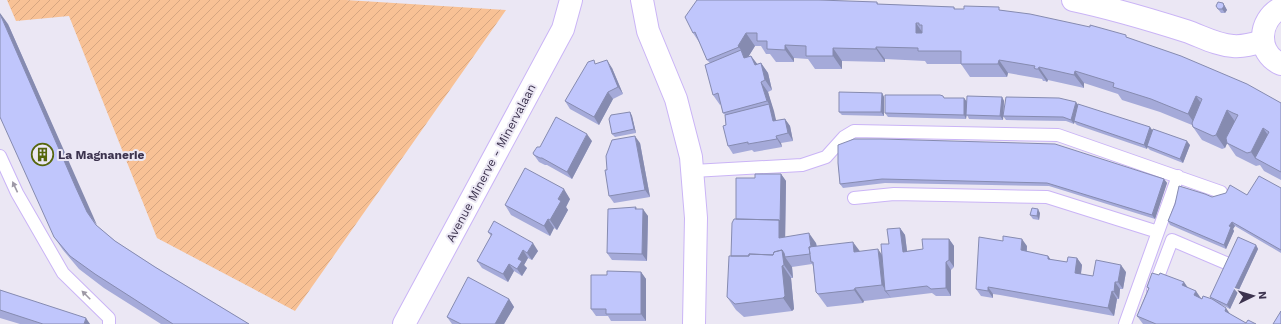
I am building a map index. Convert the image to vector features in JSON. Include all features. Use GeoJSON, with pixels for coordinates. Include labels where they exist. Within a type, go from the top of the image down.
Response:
{"type":"FeatureCollection","features":[{"type":"Feature","properties":{"kind":"street","name":"Avenue Minerve - Minervalaan"},"geometry":{"type":"LineString","coordinates":[[404,324],[563,29],[571,0]]}},
{"type":"Feature","properties":{"kind":"street"},"geometry":{"type":"LineString","coordinates":[[642,0],[648,31],[676,99],[691,157],[696,218],[694,324]]}},
{"type":"Feature","properties":{"kind":"street"},"geometry":{"type":"LineString","coordinates":[[1072,0],[1098,5],[1232,46],[1245,46],[1263,41]]}},
{"type":"Feature","properties":{"kind":"street"},"geometry":{"type":"LineString","coordinates":[[1277,0],[1281,5]]}},
{"type":"Feature","properties":{"kind":"street"},"geometry":{"type":"LineString","coordinates":[[1281,8],[1269,17],[1262,33],[1265,50],[1270,57],[1281,64]]}},
{"type":"Feature","properties":{"kind":"lane"},"geometry":{"type":"LineString","coordinates":[[692,171],[802,165],[826,157],[844,136],[854,131],[1058,135],[1221,192]]}},
{"type":"Feature","properties":{"kind":"lane"},"geometry":{"type":"LineString","coordinates":[[0,156],[17,193],[63,273],[109,318],[109,324]]}},
{"type":"Feature","properties":{"kind":"lane"},"geometry":{"type":"LineString","coordinates":[[1126,324],[1178,176]]}},
{"type":"Feature","properties":{"kind":"lane"},"geometry":{"type":"LineString","coordinates":[[854,198],[894,194],[1047,197],[1158,232]]}},
{"type":"Feature","properties":{"kind":"lane"},"geometry":{"type":"LineString","coordinates":[[1148,303],[1172,240],[1226,263]]}},
{"type":"Feature","properties":{"kind":"shaded area"},"geometry":{"type":"Polygon","coordinates":[[[7,0],[346,0],[506,10],[295,311],[157,238],[69,16],[16,21],[7,0]]]}},
{"type":"Feature","properties":{"kind":"building"},"geometry":{"type":"Polygon","coordinates":[[[697,0],[819,0],[954,7],[954,9],[964,9],[964,6],[999,7],[999,10],[1030,14],[1090,27],[1090,25],[1126,35],[1126,37],[1181,56],[1247,84],[1281,103],[1281,172],[1255,158],[1269,132],[1263,128],[1251,152],[1247,153],[1227,143],[1226,138],[1238,115],[1227,110],[1216,135],[1213,136],[1193,127],[1192,123],[1202,99],[1196,96],[1188,114],[1151,99],[1113,87],[1114,83],[1075,71],[1074,75],[1039,67],[1036,69],[1034,68],[1035,66],[999,60],[998,64],[961,64],[961,51],[918,51],[918,48],[833,48],[833,56],[806,56],[806,46],[785,45],[785,50],[767,49],[767,41],[757,41],[757,33],[746,33],[738,46],[739,47],[707,60],[695,32],[693,33],[685,17],[697,0]],[[916,23],[916,33],[922,33],[922,25],[919,25],[919,23],[916,23]]]}},
{"type":"Feature","properties":{"kind":"building"},"geometry":{"type":"Polygon","coordinates":[[[1218,2],[1223,3],[1224,6],[1222,9],[1218,9],[1216,6],[1218,2]]]}},
{"type":"Feature","properties":{"kind":"building","name":"La Magnanerie"},"geometry":{"type":"Polygon","coordinates":[[[0,14],[76,188],[87,212],[96,225],[115,241],[155,267],[249,324],[173,324],[95,274],[70,256],[54,237],[0,117],[0,14]]]}},
{"type":"Feature","properties":{"kind":"building"},"geometry":{"type":"Polygon","coordinates":[[[741,50],[744,58],[751,56],[755,65],[761,63],[765,80],[761,82],[767,101],[723,113],[718,93],[713,95],[705,65],[741,50]]]}},
{"type":"Feature","properties":{"kind":"building"},"geometry":{"type":"Polygon","coordinates":[[[594,60],[595,64],[607,60],[618,87],[608,92],[594,117],[565,101],[588,62],[594,60]]]}},
{"type":"Feature","properties":{"kind":"building"},"geometry":{"type":"Polygon","coordinates":[[[839,92],[882,93],[881,112],[839,112],[839,92]]]}},
{"type":"Feature","properties":{"kind":"building"},"geometry":{"type":"Polygon","coordinates":[[[885,95],[940,95],[944,98],[964,98],[964,115],[885,113],[885,95]]]}},
{"type":"Feature","properties":{"kind":"building"},"geometry":{"type":"Polygon","coordinates":[[[967,96],[1002,97],[1000,116],[966,115],[967,96]]]}},
{"type":"Feature","properties":{"kind":"building"},"geometry":{"type":"Polygon","coordinates":[[[1006,97],[1059,98],[1076,102],[1071,120],[1063,117],[1003,116],[1006,97]]]}},
{"type":"Feature","properties":{"kind":"building"},"geometry":{"type":"Polygon","coordinates":[[[769,104],[773,121],[785,119],[788,133],[776,136],[777,139],[728,146],[723,126],[726,125],[725,115],[769,104]]]}},
{"type":"Feature","properties":{"kind":"building"},"geometry":{"type":"Polygon","coordinates":[[[1078,104],[1150,127],[1144,145],[1074,121],[1078,104]]]}},
{"type":"Feature","properties":{"kind":"building"},"geometry":{"type":"Polygon","coordinates":[[[630,112],[634,129],[612,134],[609,119],[611,115],[630,112]]]}},
{"type":"Feature","properties":{"kind":"building"},"geometry":{"type":"Polygon","coordinates":[[[556,117],[587,134],[567,172],[534,155],[533,153],[537,147],[540,147],[556,117]]]}},
{"type":"Feature","properties":{"kind":"building"},"geometry":{"type":"Polygon","coordinates":[[[1153,129],[1187,141],[1180,159],[1147,146],[1153,129]]]}},
{"type":"Feature","properties":{"kind":"building"},"geometry":{"type":"Polygon","coordinates":[[[635,136],[645,190],[609,196],[605,170],[607,170],[606,156],[612,140],[635,136]]]}},
{"type":"Feature","properties":{"kind":"building"},"geometry":{"type":"Polygon","coordinates":[[[854,139],[1055,144],[1164,179],[1152,215],[1047,183],[882,179],[840,184],[838,145],[854,139]]]}},
{"type":"Feature","properties":{"kind":"building"},"geometry":{"type":"Polygon","coordinates":[[[525,168],[564,189],[558,199],[561,201],[550,220],[548,219],[544,226],[505,205],[525,168]]]}},
{"type":"Feature","properties":{"kind":"building"},"geometry":{"type":"Polygon","coordinates":[[[755,174],[781,174],[780,222],[779,220],[736,219],[736,178],[755,178],[755,174]]]}},
{"type":"Feature","properties":{"kind":"building"},"geometry":{"type":"Polygon","coordinates":[[[1259,176],[1281,188],[1281,250],[1232,222],[1229,226],[1231,227],[1224,245],[1168,221],[1175,204],[1179,186],[1212,197],[1226,193],[1230,185],[1247,195],[1259,176]]]}},
{"type":"Feature","properties":{"kind":"building"},"geometry":{"type":"Polygon","coordinates":[[[636,207],[635,209],[643,209],[642,254],[607,253],[608,209],[636,207]]]}},
{"type":"Feature","properties":{"kind":"building"},"geometry":{"type":"Polygon","coordinates":[[[1032,208],[1038,209],[1037,216],[1030,215],[1032,208]]]}},
{"type":"Feature","properties":{"kind":"building"},"geometry":{"type":"Polygon","coordinates":[[[734,219],[779,220],[779,238],[809,233],[811,247],[809,247],[810,254],[785,257],[782,250],[774,252],[773,255],[749,254],[749,256],[731,256],[732,223],[734,219]]]}},
{"type":"Feature","properties":{"kind":"building"},"geometry":{"type":"Polygon","coordinates":[[[494,221],[533,243],[527,253],[523,250],[518,259],[522,261],[517,269],[509,264],[503,274],[477,261],[492,234],[488,232],[494,221]]]}},
{"type":"Feature","properties":{"kind":"building"},"geometry":{"type":"Polygon","coordinates":[[[900,228],[903,252],[923,249],[922,239],[949,239],[949,260],[946,262],[946,288],[931,289],[927,286],[885,291],[881,244],[889,244],[887,229],[900,228]]]}},
{"type":"Feature","properties":{"kind":"building"},"geometry":{"type":"Polygon","coordinates":[[[1003,236],[1022,239],[1021,250],[1048,256],[1048,259],[1067,262],[1068,257],[1077,258],[1075,273],[1093,276],[1096,260],[1121,265],[1118,282],[1115,282],[1114,292],[1112,291],[1108,308],[988,287],[988,291],[976,289],[979,237],[1003,241],[1003,236]]]}},
{"type":"Feature","properties":{"kind":"building"},"geometry":{"type":"Polygon","coordinates":[[[1238,237],[1256,245],[1227,305],[1210,297],[1238,237]]]}},
{"type":"Feature","properties":{"kind":"building"},"geometry":{"type":"Polygon","coordinates":[[[853,242],[854,252],[878,249],[882,285],[818,294],[816,292],[813,262],[811,262],[809,247],[853,242]]]}},
{"type":"Feature","properties":{"kind":"building"},"geometry":{"type":"Polygon","coordinates":[[[782,250],[785,296],[783,298],[735,304],[727,297],[729,256],[749,256],[749,254],[773,255],[774,252],[782,250]]]}},
{"type":"Feature","properties":{"kind":"building"},"geometry":{"type":"Polygon","coordinates":[[[607,271],[641,272],[641,314],[606,314],[606,309],[591,309],[591,275],[607,275],[607,271]]]}},
{"type":"Feature","properties":{"kind":"building"},"geometry":{"type":"Polygon","coordinates":[[[1152,273],[1159,275],[1160,273],[1184,282],[1182,285],[1196,291],[1194,295],[1202,299],[1203,296],[1212,299],[1226,308],[1225,311],[1246,323],[1248,320],[1256,324],[1156,324],[1137,316],[1149,288],[1147,287],[1152,273]]]}},
{"type":"Feature","properties":{"kind":"building"},"geometry":{"type":"Polygon","coordinates":[[[468,277],[509,299],[495,324],[461,324],[447,317],[468,277]]]}},
{"type":"Feature","properties":{"kind":"building"},"geometry":{"type":"Polygon","coordinates":[[[0,290],[86,318],[84,324],[43,324],[0,310],[0,290]]]}},
{"type":"Feature","properties":{"kind":"building"},"geometry":{"type":"Polygon","coordinates":[[[1281,311],[1281,324],[1273,324],[1281,311]]]}},
{"type":"Feature","properties":{"kind":"place","name":"La Magnanerie"},"geometry":{"type":"Point","coordinates":[43,155]}}]}
